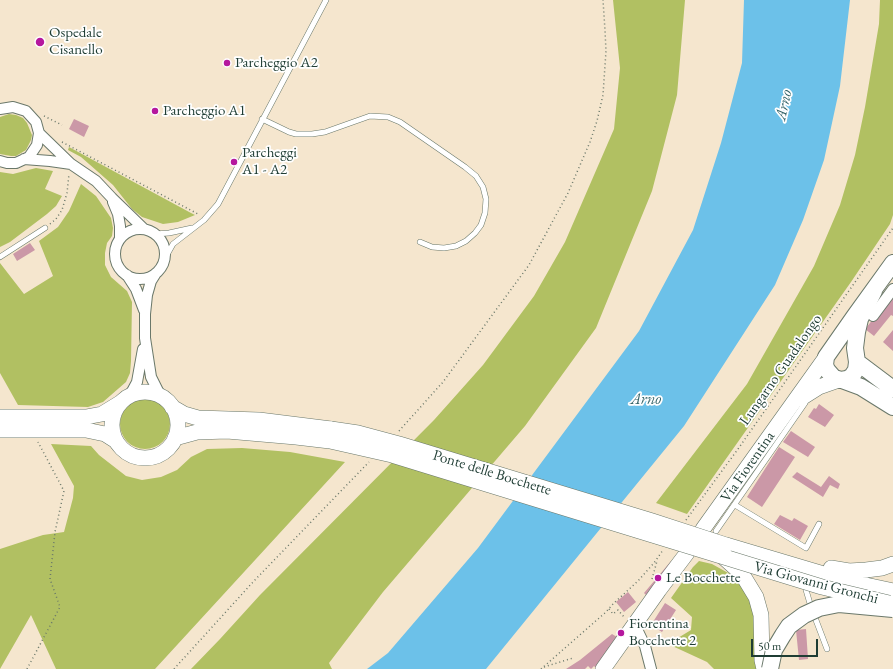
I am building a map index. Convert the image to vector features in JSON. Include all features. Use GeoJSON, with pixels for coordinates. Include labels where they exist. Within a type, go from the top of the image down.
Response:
{"type":"FeatureCollection","features":[{"type":"Feature","properties":{"kind":"main road","name":"Via Fiorentina"},"geometry":{"type":"LineString","coordinates":[[710,530],[799,404],[828,355],[893,263]]}},
{"type":"Feature","properties":{"kind":"main road","name":"Via Fiorentina"},"geometry":{"type":"LineString","coordinates":[[799,404],[810,392],[850,378],[854,374],[857,367],[856,339],[858,326],[874,291]]}},
{"type":"Feature","properties":{"kind":"main road"},"geometry":{"type":"LineString","coordinates":[[893,390],[856,360],[852,351],[842,348],[835,349],[828,355],[825,365],[828,373],[834,378],[861,387],[893,407]]}},
{"type":"Feature","properties":{"kind":"main road"},"geometry":{"type":"LineString","coordinates":[[0,417],[86,417],[102,414],[125,399],[143,392],[149,392],[161,396],[172,407],[175,412],[177,422],[175,438],[169,447],[161,453],[146,458],[132,455],[123,449],[116,441],[105,434],[86,430],[0,430]]}},
{"type":"Feature","properties":{"kind":"main road"},"geometry":{"type":"LineString","coordinates":[[116,441],[112,422],[115,412],[125,399]]}},
{"type":"Feature","properties":{"kind":"main road"},"geometry":{"type":"LineString","coordinates":[[172,407],[184,414],[198,418],[259,420],[330,435]]}},
{"type":"Feature","properties":{"kind":"main road"},"geometry":{"type":"LineString","coordinates":[[175,438],[197,432],[227,431],[296,437],[330,435]]}},
{"type":"Feature","properties":{"kind":"main road","name":"Ponte delle Bocchette"},"geometry":{"type":"LineString","coordinates":[[330,435],[392,455],[650,527]]}},
{"type":"Feature","properties":{"kind":"main road","name":"Via Giovanni Gronchi"},"geometry":{"type":"LineString","coordinates":[[650,527],[722,556],[822,587],[893,604]]}},
{"type":"Feature","properties":{"kind":"main road","name":"Via Giovanni Gronchi"},"geometry":{"type":"LineString","coordinates":[[650,527],[786,562],[847,581],[893,591]]}},
{"type":"Feature","properties":{"kind":"main road"},"geometry":{"type":"LineString","coordinates":[[603,669],[630,622],[687,553]]}},
{"type":"Feature","properties":{"kind":"main road"},"geometry":{"type":"LineString","coordinates":[[722,556],[742,574],[756,597],[761,615],[762,660],[764,669]]}},
{"type":"Feature","properties":{"kind":"main road"},"geometry":{"type":"LineString","coordinates":[[786,562],[849,571],[875,570],[893,564]]}},
{"type":"Feature","properties":{"kind":"main road"},"geometry":{"type":"LineString","coordinates":[[770,669],[774,650],[783,635],[789,626],[804,615],[819,608],[839,604],[893,609]]}},
{"type":"Feature","properties":{"kind":"street"},"geometry":{"type":"LineString","coordinates":[[3,106],[17,107],[29,113],[36,122],[39,133],[38,141],[35,149],[24,159]]}},
{"type":"Feature","properties":{"kind":"street"},"geometry":{"type":"LineString","coordinates":[[39,133],[70,168]]}},
{"type":"Feature","properties":{"kind":"street"},"geometry":{"type":"LineString","coordinates":[[0,161],[11,163],[24,159],[37,160],[70,168],[96,181],[144,229],[155,234],[160,240],[164,246],[164,260],[149,288],[145,314],[145,338],[151,377],[161,396]]}},
{"type":"Feature","properties":{"kind":"street"},"geometry":{"type":"LineString","coordinates":[[112,198],[118,214],[120,226],[120,239],[116,250],[117,261],[122,271],[134,278],[149,277],[156,273]]}},
{"type":"Feature","properties":{"kind":"street"},"geometry":{"type":"LineString","coordinates":[[120,239],[124,235],[134,230],[144,229]]}},
{"type":"Feature","properties":{"kind":"street"},"geometry":{"type":"LineString","coordinates":[[127,275],[139,295],[145,314]]}},
{"type":"Feature","properties":{"kind":"street"},"geometry":{"type":"LineString","coordinates":[[873,316],[893,289]]}},
{"type":"Feature","properties":{"kind":"street"},"geometry":{"type":"LineString","coordinates":[[125,399],[136,385],[145,338]]}},
{"type":"Feature","properties":{"kind":"street"},"geometry":{"type":"LineString","coordinates":[[630,622],[645,646],[651,669]]}},
{"type":"Feature","properties":{"kind":"lane"},"geometry":{"type":"LineString","coordinates":[[164,260],[173,244],[204,220],[218,204],[326,0]]}},
{"type":"Feature","properties":{"kind":"lane"},"geometry":{"type":"LineString","coordinates":[[262,119],[289,132],[296,134],[312,134],[324,132],[370,116],[388,117],[400,122],[466,167],[476,176],[483,187],[486,199],[485,213],[481,225],[466,241],[456,246],[444,248],[432,247],[420,242]]}},
{"type":"Feature","properties":{"kind":"lane"},"geometry":{"type":"LineString","coordinates":[[0,257],[45,228]]}},
{"type":"Feature","properties":{"kind":"lane"},"geometry":{"type":"LineString","coordinates":[[155,234],[193,228]]}},
{"type":"Feature","properties":{"kind":"lane"},"geometry":{"type":"LineString","coordinates":[[710,530],[735,505],[799,404]]}},
{"type":"Feature","properties":{"kind":"lane"},"geometry":{"type":"LineString","coordinates":[[735,505],[806,548],[819,524]]}},
{"type":"Feature","properties":{"kind":"lane"},"geometry":{"type":"LineString","coordinates":[[806,590],[811,607]]}},
{"type":"Feature","properties":{"kind":"lane"},"geometry":{"type":"LineString","coordinates":[[814,615],[827,649]]}},
{"type":"Feature","properties":{"kind":"path"},"geometry":{"type":"LineString","coordinates":[[397,433],[444,382],[516,283],[532,259],[568,193],[597,122],[602,95],[606,51],[603,0]]}},
{"type":"Feature","properties":{"kind":"path"},"geometry":{"type":"LineString","coordinates":[[46,121],[44,116],[62,125]]}},
{"type":"Feature","properties":{"kind":"path"},"geometry":{"type":"LineString","coordinates":[[57,139],[197,213],[204,220]]}},
{"type":"Feature","properties":{"kind":"path"},"geometry":{"type":"LineString","coordinates":[[45,228],[56,219],[62,210],[68,193],[70,168]]}},
{"type":"Feature","properties":{"kind":"path","name":"Lungarno Guadalongo"},"geometry":{"type":"LineString","coordinates":[[684,523],[743,442],[893,228]]}},
{"type":"Feature","properties":{"kind":"path"},"geometry":{"type":"LineString","coordinates":[[28,669],[60,607],[50,579],[55,532],[64,491],[37,441]]}},
{"type":"Feature","properties":{"kind":"path"},"geometry":{"type":"LineString","coordinates":[[174,669],[253,582],[372,459]]}},
{"type":"Feature","properties":{"kind":"path"},"geometry":{"type":"LineString","coordinates":[[541,668],[638,581],[654,564],[663,550]]}},
{"type":"Feature","properties":{"kind":"path"},"geometry":{"type":"LineString","coordinates":[[608,609],[613,614],[618,610],[630,622]]}},
{"type":"Feature","properties":{"kind":"path"},"geometry":{"type":"LineString","coordinates":[[541,668],[573,658]]}},
{"type":"Feature","properties":{"kind":"green space"},"geometry":{"type":"Polygon","coordinates":[[[613,0],[685,0],[677,95],[652,191],[596,328],[525,426],[383,592],[329,663],[332,669],[191,669],[260,595],[434,420],[483,365],[534,296],[565,242],[614,129],[620,68],[613,0]]]}},
{"type":"Feature","properties":{"kind":"green space"},"geometry":{"type":"Polygon","coordinates":[[[880,0],[893,0],[893,215],[890,224],[851,282],[687,514],[656,503],[747,384],[814,266],[840,205],[855,155],[879,24],[880,0]]]}},
{"type":"Feature","properties":{"kind":"green space"},"geometry":{"type":"Polygon","coordinates":[[[9,114],[23,118],[32,135],[26,150],[16,156],[0,154],[0,117],[9,114]]]}},
{"type":"Feature","properties":{"kind":"green space"},"geometry":{"type":"Polygon","coordinates":[[[69,147],[195,215],[178,222],[163,224],[142,217],[132,209],[113,185],[81,157],[68,150],[69,147]]]}},
{"type":"Feature","properties":{"kind":"green space"},"geometry":{"type":"Polygon","coordinates":[[[36,168],[53,171],[45,189],[62,196],[56,206],[47,214],[10,242],[0,247],[0,172],[13,174],[36,168]]]}},
{"type":"Feature","properties":{"kind":"green space"},"geometry":{"type":"Polygon","coordinates":[[[81,184],[96,196],[111,218],[113,228],[112,236],[107,243],[105,265],[111,277],[127,291],[132,302],[130,373],[126,382],[103,402],[88,407],[18,405],[0,373],[0,263],[24,294],[53,276],[39,241],[58,227],[69,211],[81,184]]]}},
{"type":"Feature","properties":{"kind":"green space"},"geometry":{"type":"Polygon","coordinates":[[[140,399],[150,399],[163,406],[170,419],[170,429],[163,442],[150,449],[140,449],[131,445],[124,438],[120,429],[120,419],[124,410],[131,403],[140,399]]]}},
{"type":"Feature","properties":{"kind":"green space"},"geometry":{"type":"Polygon","coordinates":[[[51,444],[91,446],[99,455],[126,476],[142,480],[161,477],[177,470],[191,457],[207,449],[242,448],[290,452],[345,462],[155,669],[56,669],[31,615],[0,669],[0,549],[43,535],[64,532],[73,498],[74,486],[51,444]]]}},
{"type":"Feature","properties":{"kind":"green space"},"geometry":{"type":"Polygon","coordinates":[[[699,561],[712,564],[730,574],[746,589],[755,611],[759,669],[714,669],[707,662],[668,644],[691,630],[692,617],[671,598],[699,561]]]}},
{"type":"Feature","properties":{"kind":"water","name":"Arno"},"geometry":{"type":"Polygon","coordinates":[[[744,0],[850,0],[840,86],[824,160],[803,220],[775,285],[684,426],[486,669],[367,669],[388,653],[478,548],[639,331],[693,230],[721,143],[742,63],[744,0]]]}},
{"type":"Feature","properties":{"kind":"building"},"geometry":{"type":"Polygon","coordinates":[[[74,119],[89,126],[84,137],[69,129],[74,119]]]}},
{"type":"Feature","properties":{"kind":"building"},"geometry":{"type":"Polygon","coordinates":[[[30,243],[35,250],[17,261],[13,254],[30,243]]]}},
{"type":"Feature","properties":{"kind":"building"},"geometry":{"type":"Polygon","coordinates":[[[893,295],[893,316],[891,315],[874,336],[865,329],[893,295]]]}},
{"type":"Feature","properties":{"kind":"building"},"geometry":{"type":"Polygon","coordinates":[[[893,330],[893,351],[883,342],[893,330]]]}},
{"type":"Feature","properties":{"kind":"building"},"geometry":{"type":"Polygon","coordinates":[[[819,404],[834,415],[825,427],[808,417],[814,408],[816,409],[819,404]]]}},
{"type":"Feature","properties":{"kind":"building"},"geometry":{"type":"Polygon","coordinates":[[[791,431],[815,447],[808,457],[783,442],[791,431]]]}},
{"type":"Feature","properties":{"kind":"building"},"geometry":{"type":"Polygon","coordinates":[[[779,447],[795,457],[762,507],[747,497],[779,447]]]}},
{"type":"Feature","properties":{"kind":"building"},"geometry":{"type":"Polygon","coordinates":[[[797,472],[821,487],[829,476],[840,484],[838,489],[830,485],[823,497],[792,477],[797,472]]]}},
{"type":"Feature","properties":{"kind":"building"},"geometry":{"type":"Polygon","coordinates":[[[780,515],[792,521],[794,518],[808,526],[800,540],[774,524],[780,515]]]}},
{"type":"Feature","properties":{"kind":"building","name":"Le Bocchette"},"geometry":{"type":"Polygon","coordinates":[[[671,561],[673,563],[646,595],[644,593],[671,561]]]}},
{"type":"Feature","properties":{"kind":"building"},"geometry":{"type":"Polygon","coordinates":[[[628,592],[636,602],[624,612],[616,602],[628,592]]]}},
{"type":"Feature","properties":{"kind":"building"},"geometry":{"type":"Polygon","coordinates":[[[665,603],[676,610],[662,632],[651,625],[665,603]]]}},
{"type":"Feature","properties":{"kind":"building"},"geometry":{"type":"Polygon","coordinates":[[[806,629],[808,659],[799,660],[796,630],[806,629]]]}},
{"type":"Feature","properties":{"kind":"building"},"geometry":{"type":"Polygon","coordinates":[[[612,634],[617,637],[596,668],[594,666],[591,669],[588,666],[585,669],[566,669],[580,660],[612,634]]]}},
{"type":"Feature","properties":{"kind":"place","name":"Ospedale Cisanello"},"geometry":{"type":"Point","coordinates":[40,42]}},
{"type":"Feature","properties":{"kind":"place","name":"Parcheggio A2"},"geometry":{"type":"Point","coordinates":[227,63]}},
{"type":"Feature","properties":{"kind":"place","name":"Parcheggio A1"},"geometry":{"type":"Point","coordinates":[155,111]}},
{"type":"Feature","properties":{"kind":"place","name":"Parcheggi A1 - A2"},"geometry":{"type":"Point","coordinates":[234,162]}},
{"type":"Feature","properties":{"kind":"place","name":"Le Bocchette"},"geometry":{"type":"Point","coordinates":[658,578]}},
{"type":"Feature","properties":{"kind":"place","name":"Fiorentina Bocchette 2"},"geometry":{"type":"Point","coordinates":[621,633]}}]}
